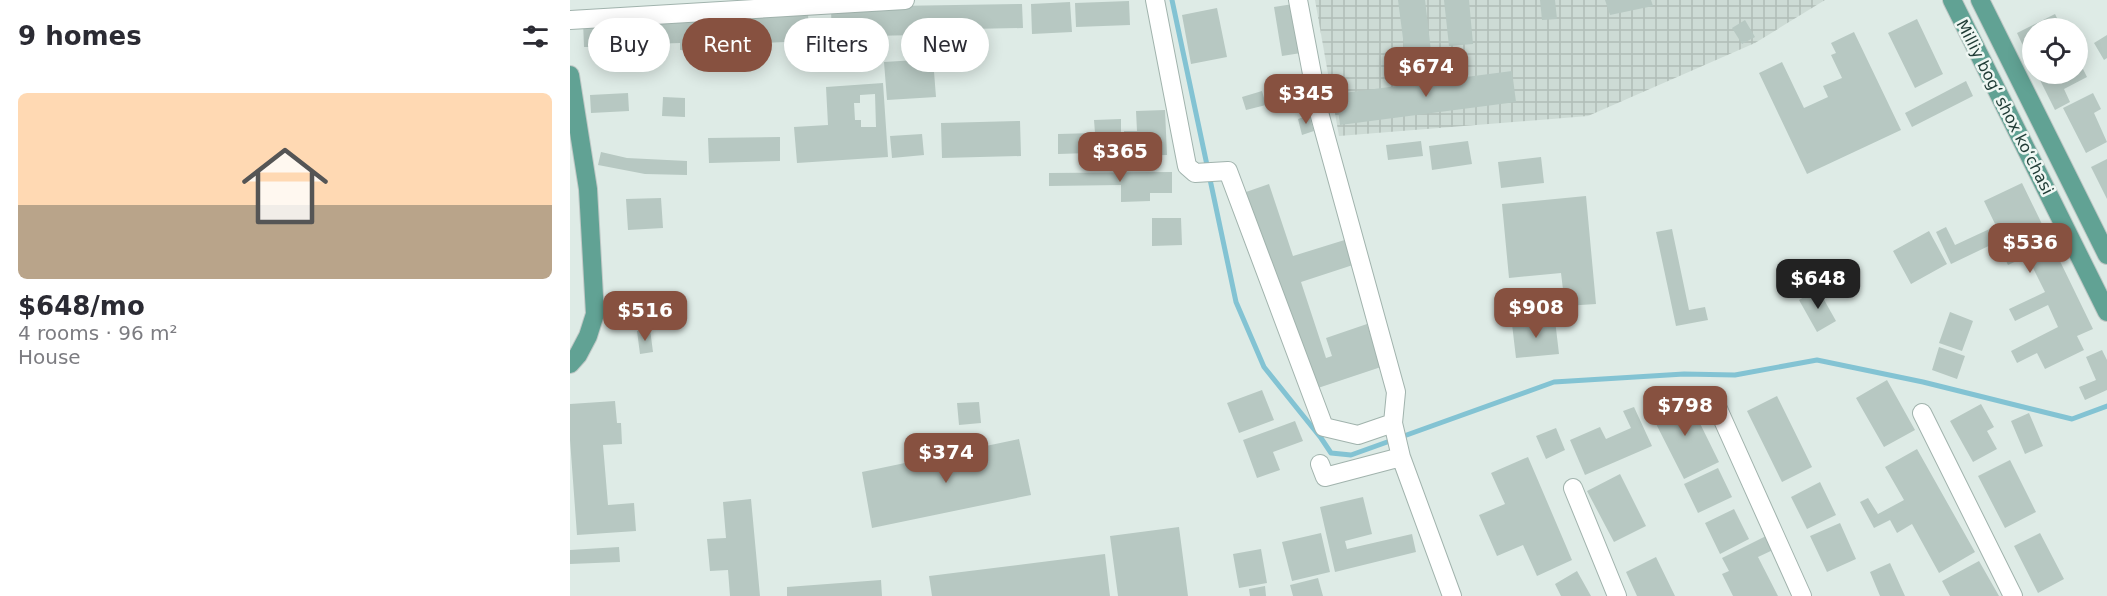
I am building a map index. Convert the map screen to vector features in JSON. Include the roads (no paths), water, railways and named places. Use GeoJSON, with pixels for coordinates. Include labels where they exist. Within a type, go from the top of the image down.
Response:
{"type":"FeatureCollection","features":[{"type":"Feature","properties":{"kind":"main road","name":"Milliy bog‘ shox ko‘chasi"},"geometry":{"type":"LineString","coordinates":[[1952,0],[2107,312]]}},
{"type":"Feature","properties":{"kind":"main road","name":"Milliy bog‘ shox ko‘chasi"},"geometry":{"type":"LineString","coordinates":[[1980,0],[2107,255]]}},
{"type":"Feature","properties":{"kind":"main road"},"geometry":{"type":"LineString","coordinates":[[570,75],[588,189],[595,314],[588,336],[578,355],[570,364]]}},
{"type":"Feature","properties":{"kind":"main road"},"geometry":{"type":"LineString","coordinates":[[2086,270],[2107,260]]}},
{"type":"Feature","properties":{"kind":"street"},"geometry":{"type":"LineString","coordinates":[[570,20],[905,0]]}},
{"type":"Feature","properties":{"kind":"street"},"geometry":{"type":"LineString","coordinates":[[1155,0],[1187,166],[1195,173],[1228,171],[1324,427],[1358,435],[1393,423]]}},
{"type":"Feature","properties":{"kind":"street"},"geometry":{"type":"LineString","coordinates":[[1298,0],[1320,116],[1396,392],[1393,423],[1401,456],[1452,596]]}},
{"type":"Feature","properties":{"kind":"street"},"geometry":{"type":"LineString","coordinates":[[1714,400],[1802,596]]}},
{"type":"Feature","properties":{"kind":"street"},"geometry":{"type":"LineString","coordinates":[[1922,413],[2013,596]]}},
{"type":"Feature","properties":{"kind":"street"},"geometry":{"type":"LineString","coordinates":[[1320,464],[1325,477],[1401,456]]}},
{"type":"Feature","properties":{"kind":"street"},"geometry":{"type":"LineString","coordinates":[[1573,488],[1617,596]]}},
{"type":"Feature","properties":{"kind":"waterway"},"geometry":{"type":"LineString","coordinates":[[1172,0],[1236,302],[1264,367],[1331,453],[1351,455],[1554,382],[1684,374],[1735,375],[1817,360],[1923,382],[2072,419],[2107,406]]}}]}
